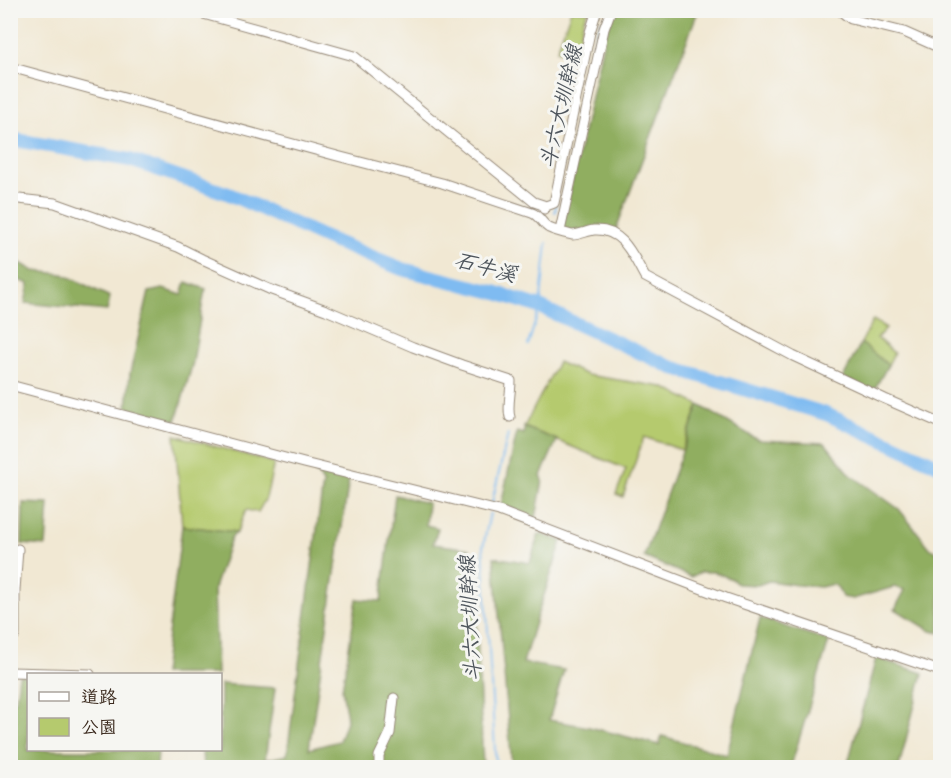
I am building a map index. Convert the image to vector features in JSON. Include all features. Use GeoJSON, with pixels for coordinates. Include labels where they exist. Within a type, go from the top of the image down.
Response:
{"type":"FeatureCollection","features":[{"type":"Feature","properties":{"kind":"street"},"geometry":{"type":"LineString","coordinates":[[189,10],[354,56],[534,202],[546,206]]}},
{"type":"Feature","properties":{"kind":"street"},"geometry":{"type":"LineString","coordinates":[[539,217],[546,206],[554,203],[590,32],[597,10]]}},
{"type":"Feature","properties":{"kind":"street"},"geometry":{"type":"LineString","coordinates":[[560,231],[604,29],[611,10]]}},
{"type":"Feature","properties":{"kind":"street"},"geometry":{"type":"LineString","coordinates":[[839,10],[851,19],[904,32],[940,48]]}},
{"type":"Feature","properties":{"kind":"street"},"geometry":{"type":"LineString","coordinates":[[10,68],[442,183],[539,217],[549,228],[572,235],[606,230],[622,238],[645,277],[774,346],[940,423]]}},
{"type":"Feature","properties":{"kind":"street"},"geometry":{"type":"LineString","coordinates":[[10,198],[55,203],[178,248],[269,289],[326,310],[413,347],[511,381],[508,411],[510,417]]}},
{"type":"Feature","properties":{"kind":"street"},"geometry":{"type":"LineString","coordinates":[[10,385],[304,464],[494,510],[726,598],[940,671]]}},
{"type":"Feature","properties":{"kind":"street"},"geometry":{"type":"LineString","coordinates":[[15,635],[13,590],[18,549]]}},
{"type":"Feature","properties":{"kind":"street"},"geometry":{"type":"LineString","coordinates":[[10,672],[37,673]]}},
{"type":"Feature","properties":{"kind":"street"},"geometry":{"type":"LineString","coordinates":[[379,768],[379,756],[390,732],[394,698]]}},
{"type":"Feature","properties":{"kind":"green space"},"geometry":{"type":"Polygon","coordinates":[[[571,10],[588,11],[575,57],[557,50],[571,10]]]}},
{"type":"Feature","properties":{"kind":"green space"},"geometry":{"type":"Polygon","coordinates":[[[615,11],[698,11],[615,232],[572,236],[561,231],[605,34],[615,11]]]}},
{"type":"Feature","properties":{"kind":"green space"},"geometry":{"type":"Polygon","coordinates":[[[10,257],[34,271],[63,274],[110,297],[107,311],[25,303],[29,284],[11,277],[10,257]]]}},
{"type":"Feature","properties":{"kind":"green space"},"geometry":{"type":"Polygon","coordinates":[[[186,282],[206,289],[193,362],[176,421],[127,408],[130,373],[149,292],[163,289],[182,295],[186,282]]]}},
{"type":"Feature","properties":{"kind":"green space"},"geometry":{"type":"Polygon","coordinates":[[[873,320],[886,328],[877,338],[894,353],[888,365],[861,343],[873,320]]]}},
{"type":"Feature","properties":{"kind":"green space"},"geometry":{"type":"Polygon","coordinates":[[[861,343],[888,365],[873,392],[843,378],[861,343]]]}},
{"type":"Feature","properties":{"kind":"green space"},"geometry":{"type":"Polygon","coordinates":[[[558,362],[587,375],[663,387],[699,405],[682,450],[644,437],[623,497],[616,494],[626,469],[524,427],[558,362]]]}},
{"type":"Feature","properties":{"kind":"green space"},"geometry":{"type":"Polygon","coordinates":[[[699,405],[758,440],[825,443],[851,475],[899,509],[930,548],[940,555],[940,633],[931,631],[895,609],[905,590],[894,587],[853,599],[842,597],[838,588],[833,584],[821,587],[769,581],[758,585],[737,584],[732,579],[714,572],[701,572],[691,577],[644,557],[699,405]]]}},
{"type":"Feature","properties":{"kind":"green space"},"geometry":{"type":"Polygon","coordinates":[[[524,427],[557,440],[541,476],[543,480],[536,518],[501,505],[517,432],[524,434],[524,427]]]}},
{"type":"Feature","properties":{"kind":"green space"},"geometry":{"type":"Polygon","coordinates":[[[175,435],[274,463],[266,498],[258,512],[246,510],[237,532],[182,526],[175,435]]]}},
{"type":"Feature","properties":{"kind":"green space"},"geometry":{"type":"Polygon","coordinates":[[[316,472],[349,479],[309,749],[339,741],[347,718],[342,689],[357,599],[381,601],[395,495],[428,503],[426,525],[438,528],[433,544],[470,549],[477,631],[483,767],[203,767],[202,751],[222,751],[222,684],[275,688],[265,760],[287,755],[323,483],[316,472]]]}},
{"type":"Feature","properties":{"kind":"green space"},"geometry":{"type":"Polygon","coordinates":[[[23,503],[49,504],[46,546],[22,544],[23,503]]]}},
{"type":"Feature","properties":{"kind":"green space"},"geometry":{"type":"Polygon","coordinates":[[[182,526],[237,532],[231,538],[214,588],[217,673],[163,673],[182,526]]]}},
{"type":"Feature","properties":{"kind":"green space"},"geometry":{"type":"Polygon","coordinates":[[[539,534],[562,541],[523,663],[564,670],[549,720],[589,727],[659,745],[662,736],[727,755],[760,618],[829,641],[791,766],[799,767],[512,767],[494,557],[530,563],[539,534]]]}},
{"type":"Feature","properties":{"kind":"green space"},"geometry":{"type":"Polygon","coordinates":[[[876,658],[923,673],[899,767],[847,767],[876,658]]]}},
{"type":"Feature","properties":{"kind":"green space"},"geometry":{"type":"Polygon","coordinates":[[[19,675],[27,676],[27,751],[158,751],[157,767],[11,767],[10,700],[16,700],[19,675]]]}},
{"type":"Feature","properties":{"kind":"waterway","name":"斗六大圳幹線"},"geometry":{"type":"LineString","coordinates":[[575,126],[596,36],[602,21]]}},
{"type":"Feature","properties":{"kind":"waterway","name":"石牛溪"},"geometry":{"type":"LineString","coordinates":[[10,139],[130,160],[229,194],[323,237],[402,269],[494,292],[540,307],[671,367],[826,414],[940,466]]}},
{"type":"Feature","properties":{"kind":"waterway","name":"斗六大圳幹線"},"geometry":{"type":"LineString","coordinates":[[555,212],[556,205]]}},
{"type":"Feature","properties":{"kind":"waterway","name":"斗六大圳幹線"},"geometry":{"type":"LineString","coordinates":[[528,345],[540,307],[547,243]]}},
{"type":"Feature","properties":{"kind":"waterway","name":"斗六大圳幹線"},"geometry":{"type":"LineString","coordinates":[[491,507],[508,434]]}},
{"type":"Feature","properties":{"kind":"waterway","name":"斗六大圳幹線"},"geometry":{"type":"LineString","coordinates":[[490,513],[483,547],[496,768]]}}]}
